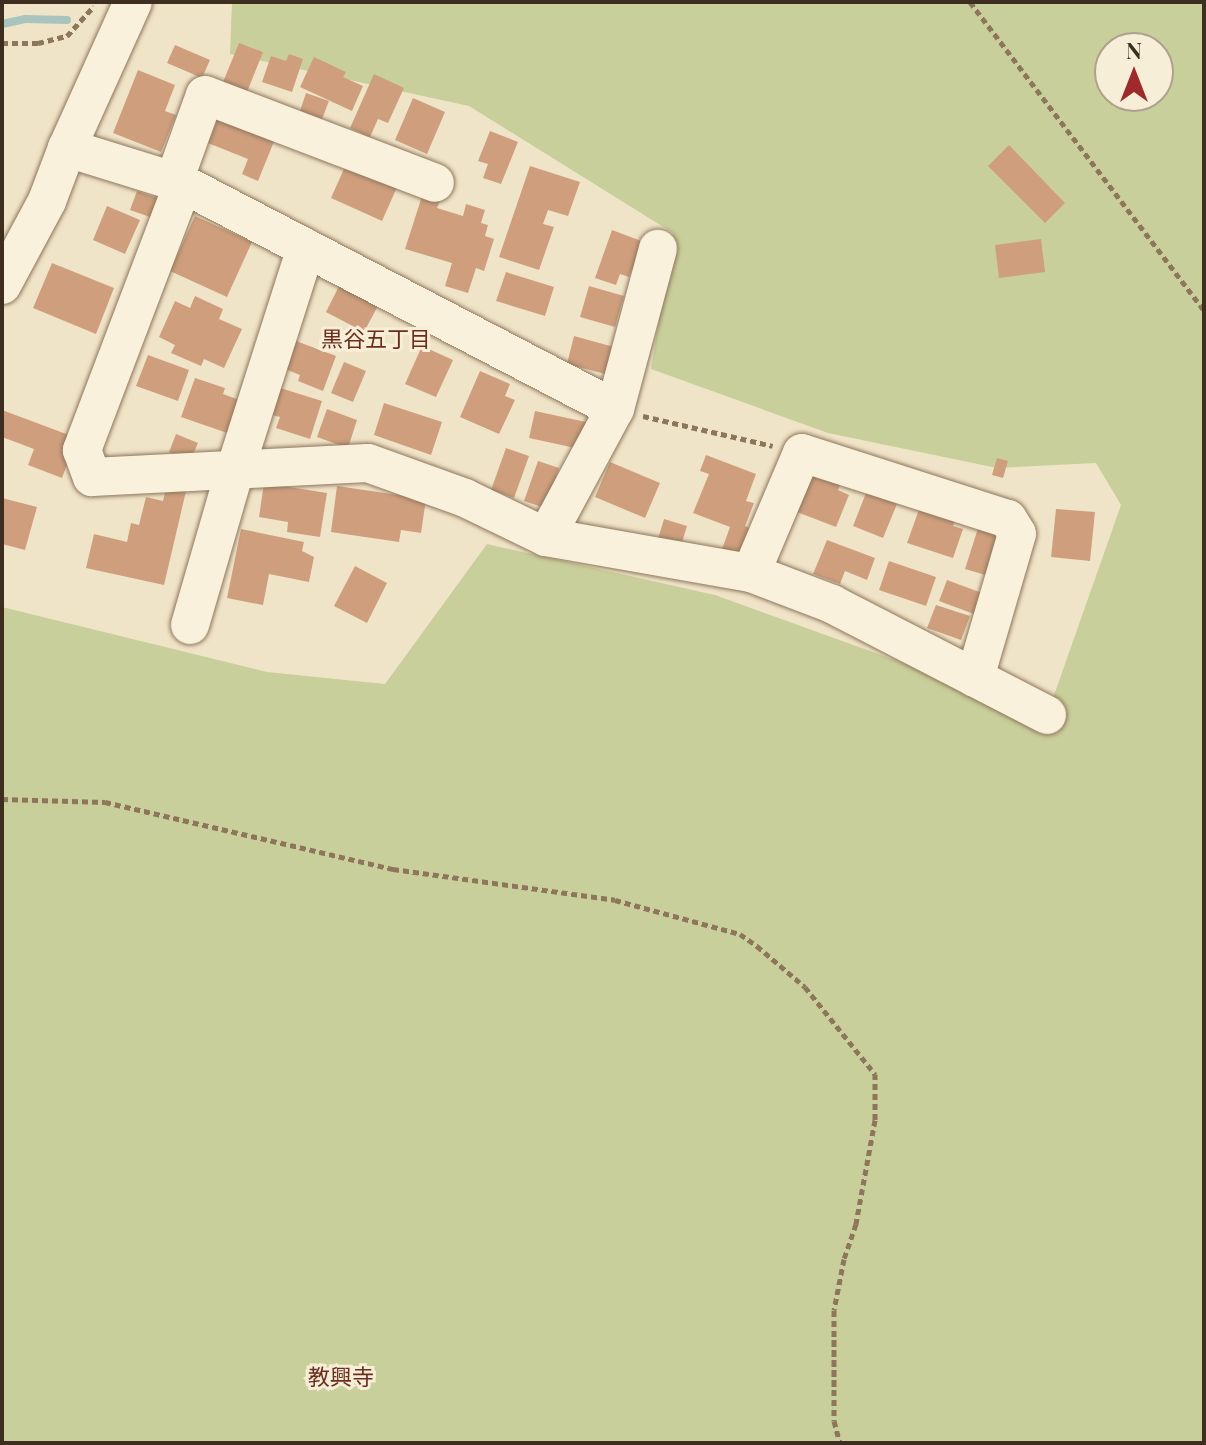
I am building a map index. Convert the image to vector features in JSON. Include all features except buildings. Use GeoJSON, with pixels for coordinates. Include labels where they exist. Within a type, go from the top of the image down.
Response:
{"type":"FeatureCollection","features":[{"type":"Feature","properties":{"kind":"street"},"geometry":{"type":"LineString","coordinates":[[2,285],[47,201],[67,148],[133,2]]}},
{"type":"Feature","properties":{"kind":"street"},"geometry":{"type":"LineString","coordinates":[[435,183],[205,95],[178,182],[82,450],[92,477],[368,463],[465,498],[546,537],[751,573],[832,604],[1047,715]]}},
{"type":"Feature","properties":{"kind":"street"},"geometry":{"type":"LineString","coordinates":[[67,148],[178,182],[615,409]]}},
{"type":"Feature","properties":{"kind":"street"},"geometry":{"type":"LineString","coordinates":[[190,625],[235,470],[306,248]]}},
{"type":"Feature","properties":{"kind":"street"},"geometry":{"type":"LineString","coordinates":[[546,537],[615,409],[658,249]]}},
{"type":"Feature","properties":{"kind":"street"},"geometry":{"type":"LineString","coordinates":[[751,573],[802,453],[1008,519],[1017,534],[975,678]]}},
{"type":"Feature","properties":{"kind":"path"},"geometry":{"type":"LineString","coordinates":[[2,43],[38,43],[67,36],[97,2]]}},
{"type":"Feature","properties":{"kind":"path"},"geometry":{"type":"LineString","coordinates":[[970,2],[1204,310]]}},
{"type":"Feature","properties":{"kind":"path"},"geometry":{"type":"LineString","coordinates":[[615,409],[802,453]]}},
{"type":"Feature","properties":{"kind":"path"},"geometry":{"type":"LineString","coordinates":[[2,799],[105,802],[393,869],[615,900],[740,934],[757,946],[805,987],[875,1074],[875,1120],[856,1224],[844,1259],[834,1310],[834,1421],[840,1443]]}},
{"type":"Feature","properties":{"kind":"green space"},"geometry":{"type":"Polygon","coordinates":[[[232,2],[1204,2],[1204,1443],[2,1443],[2,607],[267,672],[385,684],[487,544],[715,595],[1047,715],[1121,505],[1096,463],[997,468],[828,433],[651,369],[673,233],[469,106],[230,54],[232,2]]]}},
{"type":"Feature","properties":{"kind":"waterway"},"geometry":{"type":"LineString","coordinates":[[2,24],[25,19],[67,20]]}},
{"type":"Feature","properties":{"kind":"district","name":"黒谷五丁目"},"geometry":{"type":"Point","coordinates":[376,339]}},
{"type":"Feature","properties":{"kind":"district","name":"教興寺"},"geometry":{"type":"Point","coordinates":[341,1377]}}]}
